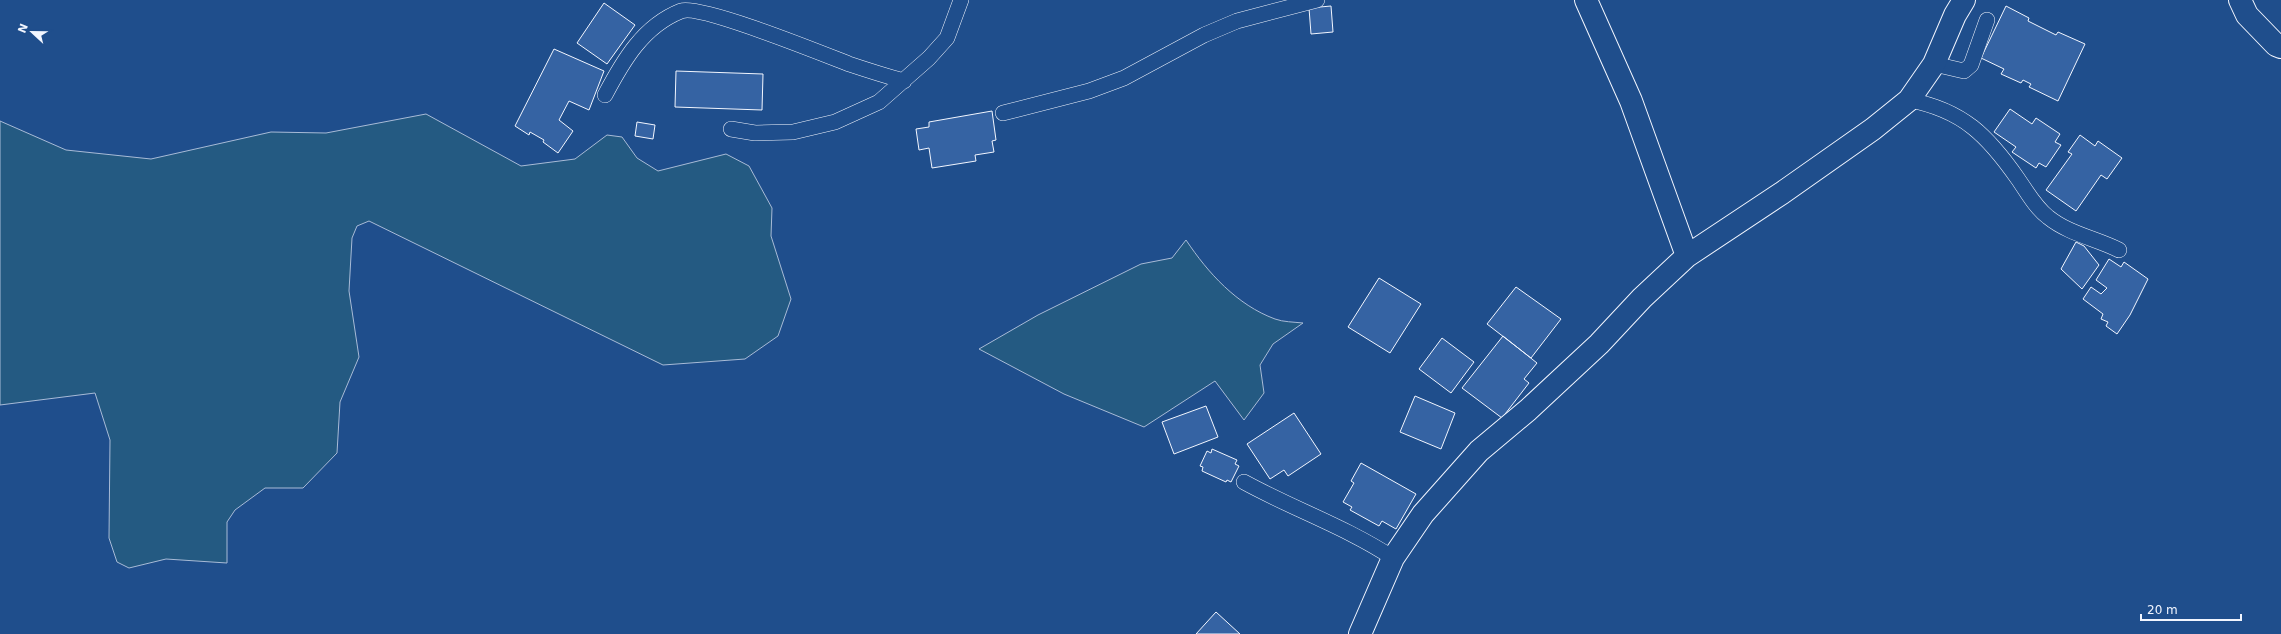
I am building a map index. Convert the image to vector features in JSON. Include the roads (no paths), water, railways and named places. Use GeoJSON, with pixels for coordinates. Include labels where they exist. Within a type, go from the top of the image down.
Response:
{"type":"FeatureCollection","features":[{"type":"Feature","properties":{"kind":"street"},"geometry":{"type":"LineString","coordinates":[[1586,0],[1631,101],[1688,256]]}},
{"type":"Feature","properties":{"kind":"street"},"geometry":{"type":"LineString","coordinates":[[1360,634],[1393,558],[1423,514],[1479,451],[1528,410],[1599,344],[1642,298],[1688,256],[1808,175],[1873,129],[1909,100],[1934,64],[1955,15],[1964,0]]}},
{"type":"Feature","properties":{"kind":"street"},"geometry":{"type":"LineString","coordinates":[[2240,0],[2248,15],[2276,45],[2281,47]]}},
{"type":"Feature","properties":{"kind":"lane"},"geometry":{"type":"LineString","coordinates":[[731,129],[755,133],[793,132],[835,122],[879,102],[904,81],[947,38],[961,0]]}},
{"type":"Feature","properties":{"kind":"lane"},"geometry":{"type":"LineString","coordinates":[[1003,113],[1089,91],[1124,78],[1204,35],[1237,21],[1317,0]]}},
{"type":"Feature","properties":{"kind":"lane"},"geometry":{"type":"LineString","coordinates":[[605,95],[622,62],[635,45],[658,24],[682,10],[700,12],[738,23],[850,64],[904,81]]}},
{"type":"Feature","properties":{"kind":"lane"},"geometry":{"type":"LineString","coordinates":[[1934,64],[1964,71],[1971,65],[1987,20]]}},
{"type":"Feature","properties":{"kind":"lane"},"geometry":{"type":"LineString","coordinates":[[1909,100],[1935,105],[1962,119],[1996,148],[2047,217],[2076,234],[2107,244],[2119,250]]}},
{"type":"Feature","properties":{"kind":"lane"},"geometry":{"type":"LineString","coordinates":[[1244,482],[1266,494],[1344,529],[1393,558]]}}]}
